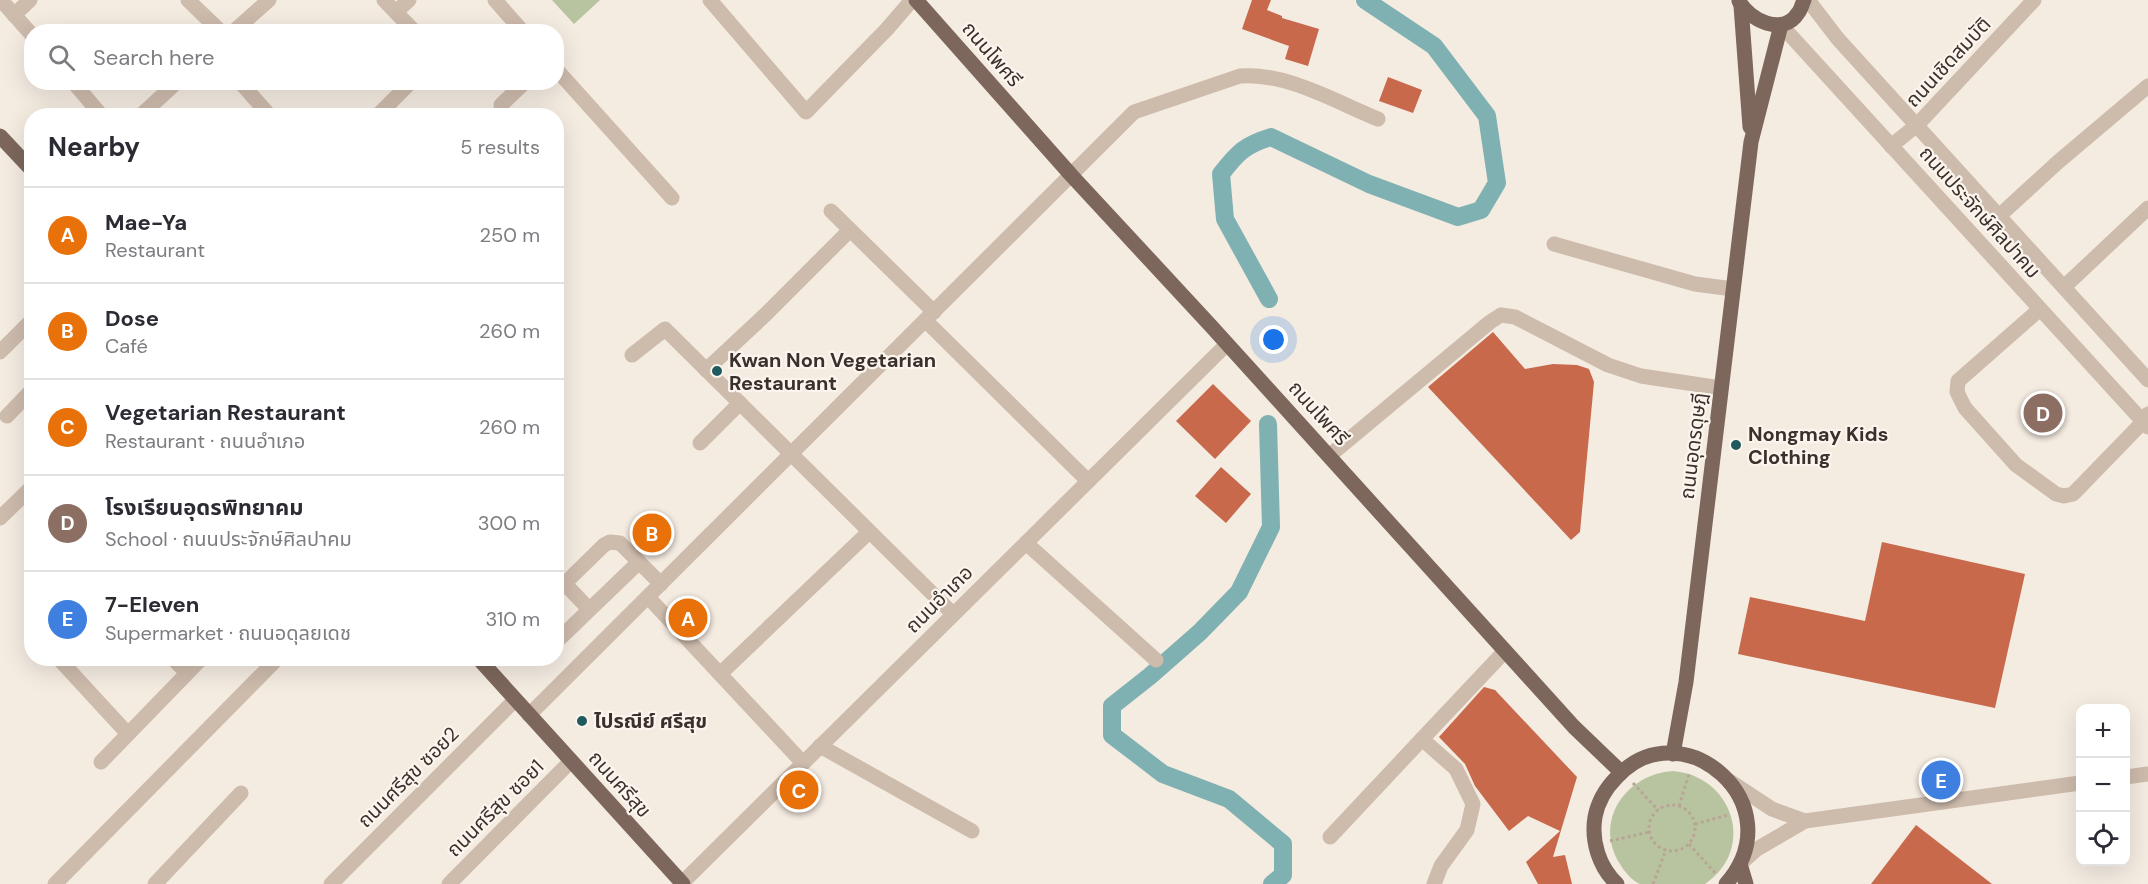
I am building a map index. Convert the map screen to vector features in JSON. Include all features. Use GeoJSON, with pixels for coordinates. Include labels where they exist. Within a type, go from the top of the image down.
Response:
{"type":"FeatureCollection","features":[{"type":"Feature","properties":{"kind":"main road","name":"ถนนโพศรี"},"geometry":{"type":"LineString","coordinates":[[914,0],[1574,727],[1621,772]]}},
{"type":"Feature","properties":{"kind":"main road"},"geometry":{"type":"LineString","coordinates":[[1740,3],[1757,20],[1769,25],[1781,25],[1791,21],[1798,14],[1806,0]]}},
{"type":"Feature","properties":{"kind":"main road","name":"ถนนอุดรดุษฎี"},"geometry":{"type":"LineString","coordinates":[[1740,3],[1751,142]]}},
{"type":"Feature","properties":{"kind":"main road","name":"ถนนอุดรดุษฎี"},"geometry":{"type":"LineString","coordinates":[[1673,754],[1686,682],[1751,142],[1781,25]]}},
{"type":"Feature","properties":{"kind":"main road"},"geometry":{"type":"LineString","coordinates":[[0,136],[24,162]]}},
{"type":"Feature","properties":{"kind":"main road","name":"ถนนศรีสุข"},"geometry":{"type":"LineString","coordinates":[[488,666],[529,715],[682,884]]}},
{"type":"Feature","properties":{"kind":"main road"},"geometry":{"type":"LineString","coordinates":[[1617,884],[1602,865],[1596,843],[1594,832],[1601,799],[1621,772],[1640,760],[1662,754],[1694,758],[1718,770],[1730,781],[1739,795],[1745,810],[1748,839],[1740,864],[1723,882]]}},
{"type":"Feature","properties":{"kind":"main road"},"geometry":{"type":"LineString","coordinates":[[1740,864],[1746,884]]}},
{"type":"Feature","properties":{"kind":"street"},"geometry":{"type":"LineString","coordinates":[[1,0],[24,26]]}},
{"type":"Feature","properties":{"kind":"street"},"geometry":{"type":"LineString","coordinates":[[14,15],[30,0]]}},
{"type":"Feature","properties":{"kind":"street"},"geometry":{"type":"LineString","coordinates":[[188,0],[213,24]]}},
{"type":"Feature","properties":{"kind":"street"},"geometry":{"type":"LineString","coordinates":[[242,24],[269,0]]}},
{"type":"Feature","properties":{"kind":"street"},"geometry":{"type":"LineString","coordinates":[[384,0],[407,24]]}},
{"type":"Feature","properties":{"kind":"street"},"geometry":{"type":"LineString","coordinates":[[396,12],[409,0]]}},
{"type":"Feature","properties":{"kind":"street"},"geometry":{"type":"LineString","coordinates":[[495,0],[516,24]]}},
{"type":"Feature","properties":{"kind":"street"},"geometry":{"type":"LineString","coordinates":[[710,0],[806,112],[914,0]]}},
{"type":"Feature","properties":{"kind":"street","name":"ถนนประจักษ์ศิลปาคม"},"geometry":{"type":"LineString","coordinates":[[1806,0],[1838,39],[2148,381]]}},
{"type":"Feature","properties":{"kind":"street","name":"ถนนเชิดสมบัติ"},"geometry":{"type":"LineString","coordinates":[[1892,146],[1917,125],[2034,0]]}},
{"type":"Feature","properties":{"kind":"street","name":"ถนนประจักษ์ศิลปาคม"},"geometry":{"type":"LineString","coordinates":[[1781,25],[2040,309],[2146,421]]}},
{"type":"Feature","properties":{"kind":"street"},"geometry":{"type":"LineString","coordinates":[[529,715],[1134,112],[1240,76],[1256,75],[1288,82],[1378,119]]}},
{"type":"Feature","properties":{"kind":"street"},"geometry":{"type":"LineString","coordinates":[[564,78],[672,198]]}},
{"type":"Feature","properties":{"kind":"street"},"geometry":{"type":"LineString","coordinates":[[1999,216],[2058,162],[2148,86]]}},
{"type":"Feature","properties":{"kind":"street"},"geometry":{"type":"LineString","coordinates":[[80,90],[95,108]]}},
{"type":"Feature","properties":{"kind":"street"},"geometry":{"type":"LineString","coordinates":[[149,108],[168,90]]}},
{"type":"Feature","properties":{"kind":"street"},"geometry":{"type":"LineString","coordinates":[[247,90],[263,108]]}},
{"type":"Feature","properties":{"kind":"street"},"geometry":{"type":"LineString","coordinates":[[385,108],[403,90]]}},
{"type":"Feature","properties":{"kind":"street"},"geometry":{"type":"LineString","coordinates":[[501,105],[517,90]]}},
{"type":"Feature","properties":{"kind":"street"},"geometry":{"type":"LineString","coordinates":[[2064,287],[2148,208]]}},
{"type":"Feature","properties":{"kind":"street"},"geometry":{"type":"LineString","coordinates":[[831,211],[1088,481]]}},
{"type":"Feature","properties":{"kind":"street"},"geometry":{"type":"LineString","coordinates":[[706,370],[850,230]]}},
{"type":"Feature","properties":{"kind":"street"},"geometry":{"type":"LineString","coordinates":[[1554,244],[1695,284],[1733,289]]}},
{"type":"Feature","properties":{"kind":"street"},"geometry":{"type":"LineString","coordinates":[[2040,309],[1958,381],[1956,392],[1965,408],[2016,465],[2056,494],[2064,496],[2073,494],[2146,421]]}},
{"type":"Feature","properties":{"kind":"street"},"geometry":{"type":"LineString","coordinates":[[1329,456],[1501,315],[1515,317],[1608,365],[1641,376],[1721,388]]}},
{"type":"Feature","properties":{"kind":"street"},"geometry":{"type":"LineString","coordinates":[[0,352],[24,328]]}},
{"type":"Feature","properties":{"kind":"street"},"geometry":{"type":"LineString","coordinates":[[632,355],[665,329],[953,614]]}},
{"type":"Feature","properties":{"kind":"street","name":"ถนนอำเภอ"},"geometry":{"type":"LineString","coordinates":[[682,884],[1227,344]]}},
{"type":"Feature","properties":{"kind":"street"},"geometry":{"type":"LineString","coordinates":[[7,416],[24,398]]}},
{"type":"Feature","properties":{"kind":"street"},"geometry":{"type":"LineString","coordinates":[[700,443],[740,403]]}},
{"type":"Feature","properties":{"kind":"street"},"geometry":{"type":"LineString","coordinates":[[0,518],[24,495]]}},
{"type":"Feature","properties":{"kind":"street"},"geometry":{"type":"LineString","coordinates":[[720,674],[869,532]]}},
{"type":"Feature","properties":{"kind":"street"},"geometry":{"type":"LineString","coordinates":[[564,585],[604,545],[610,542],[620,543],[661,584]]}},
{"type":"Feature","properties":{"kind":"street"},"geometry":{"type":"LineString","coordinates":[[1026,543],[1156,660]]}},
{"type":"Feature","properties":{"kind":"street"},"geometry":{"type":"LineString","coordinates":[[564,634],[639,562]]}},
{"type":"Feature","properties":{"kind":"street"},"geometry":{"type":"LineString","coordinates":[[564,590],[589,609]]}},
{"type":"Feature","properties":{"kind":"street"},"geometry":{"type":"LineString","coordinates":[[648,597],[803,763]]}},
{"type":"Feature","properties":{"kind":"street"},"geometry":{"type":"LineString","coordinates":[[1330,837],[1505,651]]}},
{"type":"Feature","properties":{"kind":"street"},"geometry":{"type":"LineString","coordinates":[[65,666],[128,734]]}},
{"type":"Feature","properties":{"kind":"street"},"geometry":{"type":"LineString","coordinates":[[180,666],[187,674]]}},
{"type":"Feature","properties":{"kind":"street"},"geometry":{"type":"LineString","coordinates":[[101,762],[194,666]]}},
{"type":"Feature","properties":{"kind":"street"},"geometry":{"type":"LineString","coordinates":[[55,884],[270,666]]}},
{"type":"Feature","properties":{"kind":"street","name":"ถนนศรีสุข ซอย2"},"geometry":{"type":"LineString","coordinates":[[331,884],[515,699]]}},
{"type":"Feature","properties":{"kind":"street"},"geometry":{"type":"LineString","coordinates":[[1422,739],[1456,769],[1473,804],[1467,830],[1441,866],[1434,884]]}},
{"type":"Feature","properties":{"kind":"street"},"geometry":{"type":"LineString","coordinates":[[820,746],[972,831]]}},
{"type":"Feature","properties":{"kind":"street","name":"ถนนศรีสุข ซอย1"},"geometry":{"type":"LineString","coordinates":[[449,884],[571,761]]}},
{"type":"Feature","properties":{"kind":"street"},"geometry":{"type":"LineString","coordinates":[[2130,776],[2148,774]]}},
{"type":"Feature","properties":{"kind":"street"},"geometry":{"type":"LineString","coordinates":[[1730,781],[1772,809],[1805,821]]}},
{"type":"Feature","properties":{"kind":"street"},"geometry":{"type":"LineString","coordinates":[[1740,864],[1757,849],[1805,821],[2076,784]]}},
{"type":"Feature","properties":{"kind":"street"},"geometry":{"type":"LineString","coordinates":[[154,884],[241,794]]}},
{"type":"Feature","properties":{"kind":"path"},"geometry":{"type":"LineString","coordinates":[[1679,806],[1694,758]]}},
{"type":"Feature","properties":{"kind":"path"},"geometry":{"type":"LineString","coordinates":[[1621,772],[1658,810]]}},
{"type":"Feature","properties":{"kind":"path"},"geometry":{"type":"LineString","coordinates":[[1669,805],[1679,806],[1689,813],[1695,824],[1694,836],[1689,844],[1678,850],[1666,850],[1655,843],[1649,832],[1651,820],[1658,810],[1669,805]]}},
{"type":"Feature","properties":{"kind":"path"},"geometry":{"type":"LineString","coordinates":[[1695,824],[1745,810]]}},
{"type":"Feature","properties":{"kind":"path"},"geometry":{"type":"LineString","coordinates":[[1596,843],[1649,832]]}},
{"type":"Feature","properties":{"kind":"path"},"geometry":{"type":"LineString","coordinates":[[1689,844],[1723,882]]}},
{"type":"Feature","properties":{"kind":"path"},"geometry":{"type":"LineString","coordinates":[[1653,884],[1666,850]]}},
{"type":"Feature","properties":{"kind":"green space"},"geometry":{"type":"Polygon","coordinates":[[[552,0],[600,0],[574,24],[552,0]]]}},
{"type":"Feature","properties":{"kind":"green space"},"geometry":{"type":"Polygon","coordinates":[[[1673,771],[1694,776],[1711,786],[1723,800],[1731,816],[1734,834],[1730,852],[1721,869],[1705,884],[1640,884],[1624,870],[1613,848],[1610,832],[1613,816],[1628,790],[1656,774],[1673,771]]]}},
{"type":"Feature","properties":{"kind":"building"},"geometry":{"type":"Polygon","coordinates":[[[1252,0],[1271,0],[1267,10],[1282,18],[1319,29],[1308,66],[1285,59],[1289,46],[1242,29],[1252,0]]]}},
{"type":"Feature","properties":{"kind":"building"},"geometry":{"type":"Polygon","coordinates":[[[1388,77],[1422,90],[1413,113],[1379,101],[1388,77]]]}},
{"type":"Feature","properties":{"kind":"building"},"geometry":{"type":"Polygon","coordinates":[[[1493,332],[1525,369],[1553,364],[1577,365],[1589,369],[1594,382],[1580,532],[1571,540],[1428,387],[1493,332]]]}},
{"type":"Feature","properties":{"kind":"building"},"geometry":{"type":"Polygon","coordinates":[[[1213,384],[1251,421],[1215,459],[1176,421],[1213,384]]]}},
{"type":"Feature","properties":{"kind":"building"},"geometry":{"type":"Polygon","coordinates":[[[1221,467],[1251,494],[1226,523],[1195,496],[1221,467]]]}},
{"type":"Feature","properties":{"kind":"building"},"geometry":{"type":"Polygon","coordinates":[[[1882,542],[2025,574],[1995,708],[1738,654],[1750,597],[1865,621],[1882,542]]]}},
{"type":"Feature","properties":{"kind":"building"},"geometry":{"type":"Polygon","coordinates":[[[1484,687],[1495,690],[1577,777],[1553,857],[1565,855],[1572,884],[1538,884],[1526,862],[1560,831],[1528,816],[1509,831],[1475,786],[1465,764],[1439,737],[1484,687]]]}},
{"type":"Feature","properties":{"kind":"building"},"geometry":{"type":"Polygon","coordinates":[[[1916,825],[1992,884],[1871,884],[1916,825]]]}},
{"type":"Feature","properties":{"kind":"waterway"},"geometry":{"type":"LineString","coordinates":[[1269,299],[1225,219],[1221,174],[1248,146],[1271,137],[1369,184],[1458,217],[1481,210],[1497,183],[1487,116],[1434,46],[1365,0]]}},
{"type":"Feature","properties":{"kind":"waterway"},"geometry":{"type":"LineString","coordinates":[[1268,424],[1271,527],[1239,592],[1200,632],[1112,706],[1112,735],[1163,774],[1229,799],[1283,844],[1283,875],[1272,884]]}},
{"type":"Feature","properties":{"kind":"place","name":"Kwan Non Vegetarian Restaurant"},"geometry":{"type":"Point","coordinates":[717,371]}},
{"type":"Feature","properties":{"kind":"place","name":"โรงเรียนอุดรพิทยาคม"},"geometry":{"type":"Point","coordinates":[2043,413]}},
{"type":"Feature","properties":{"kind":"place","name":"Nongmay Kids Clothing"},"geometry":{"type":"Point","coordinates":[1736,445]}},
{"type":"Feature","properties":{"kind":"place","name":"Dose"},"geometry":{"type":"Point","coordinates":[652,533]}},
{"type":"Feature","properties":{"kind":"place","name":"Mae-Ya"},"geometry":{"type":"Point","coordinates":[688,618]}},
{"type":"Feature","properties":{"kind":"place","name":"ไปรณีย์ ศรีสุข"},"geometry":{"type":"Point","coordinates":[582,721]}},
{"type":"Feature","properties":{"kind":"place","name":"7-Eleven"},"geometry":{"type":"Point","coordinates":[1941,780]}},
{"type":"Feature","properties":{"kind":"place","name":"Vegetarian Restaurant"},"geometry":{"type":"Point","coordinates":[799,790]}}]}
